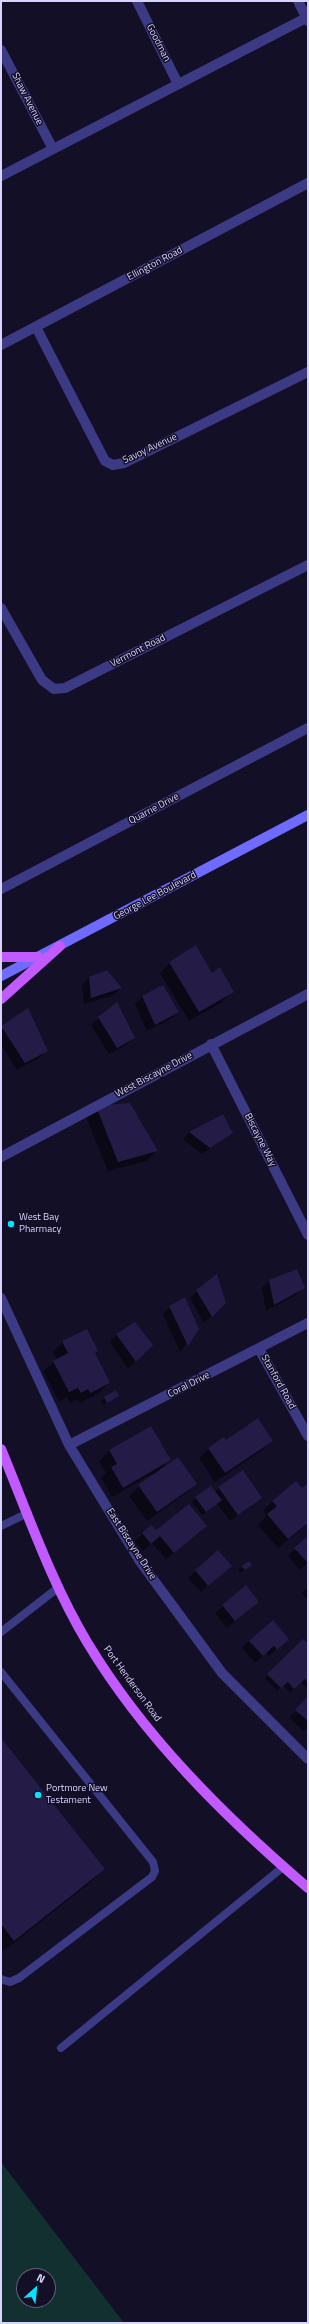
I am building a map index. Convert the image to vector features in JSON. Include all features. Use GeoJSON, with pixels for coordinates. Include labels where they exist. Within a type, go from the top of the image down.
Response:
{"type":"FeatureCollection","features":[{"type":"Feature","properties":{"kind":"main road","name":"George Lee Boulevard"},"geometry":{"type":"LineString","coordinates":[[1,976],[308,815]]}},
{"type":"Feature","properties":{"kind":"main road"},"geometry":{"type":"LineString","coordinates":[[1,999],[60,946]]}},
{"type":"Feature","properties":{"kind":"main road"},"geometry":{"type":"LineString","coordinates":[[1,957],[38,957]]}},
{"type":"Feature","properties":{"kind":"main road","name":"Port Henderson Road"},"geometry":{"type":"LineString","coordinates":[[1,1449],[59,1587],[87,1641],[110,1678],[158,1740],[209,1797],[283,1867],[308,1888]]}},
{"type":"Feature","properties":{"kind":"street","name":"Goodman"},"geometry":{"type":"LineString","coordinates":[[137,1],[178,84]]}},
{"type":"Feature","properties":{"kind":"street"},"geometry":{"type":"LineString","coordinates":[[1,176],[307,19],[298,1]]}},
{"type":"Feature","properties":{"kind":"street","name":"Shaw Avenue"},"geometry":{"type":"LineString","coordinates":[[1,50],[53,149]]}},
{"type":"Feature","properties":{"kind":"street","name":"Ellington Road"},"geometry":{"type":"LineString","coordinates":[[1,345],[308,183]]}},
{"type":"Feature","properties":{"kind":"street","name":"Savoy Avenue"},"geometry":{"type":"LineString","coordinates":[[36,327],[105,461],[113,465],[124,463],[308,372]]}},
{"type":"Feature","properties":{"kind":"street","name":"Vermont Road"},"geometry":{"type":"LineString","coordinates":[[1,608],[42,680],[54,689],[65,688],[308,565]]}},
{"type":"Feature","properties":{"kind":"street","name":"Quarrie Drive"},"geometry":{"type":"LineString","coordinates":[[1,889],[308,728]]}},
{"type":"Feature","properties":{"kind":"street","name":"West Biscayne Drive"},"geometry":{"type":"LineString","coordinates":[[1,1157],[211,1044],[308,994]]}},
{"type":"Feature","properties":{"kind":"street","name":"Biscayne Way"},"geometry":{"type":"LineString","coordinates":[[211,1044],[308,1235]]}},
{"type":"Feature","properties":{"kind":"street","name":"East Biscayne Drive"},"geometry":{"type":"LineString","coordinates":[[1,1298],[69,1445],[139,1560],[222,1673],[308,1759]]}},
{"type":"Feature","properties":{"kind":"street","name":"Coral Drive"},"geometry":{"type":"LineString","coordinates":[[69,1445],[308,1323]]}},
{"type":"Feature","properties":{"kind":"street","name":"Stanford Road"},"geometry":{"type":"LineString","coordinates":[[259,1349],[308,1436]]}},
{"type":"Feature","properties":{"kind":"lane"},"geometry":{"type":"LineString","coordinates":[[1,1526],[28,1513]]}},
{"type":"Feature","properties":{"kind":"lane"},"geometry":{"type":"LineString","coordinates":[[1,1632],[59,1587]]}},
{"type":"Feature","properties":{"kind":"lane"},"geometry":{"type":"LineString","coordinates":[[1,1672],[153,1862],[155,1871],[152,1877],[19,1978],[10,1982],[1,1979]]}},
{"type":"Feature","properties":{"kind":"lane"},"geometry":{"type":"LineString","coordinates":[[60,2048],[283,1867]]}},
{"type":"Feature","properties":{"kind":"green space"},"geometry":{"type":"Polygon","coordinates":[[[1,2162],[124,2323],[1,2323],[1,2162]]]}},
{"type":"Feature","properties":{"kind":"building"},"geometry":{"type":"Polygon","coordinates":[[[196,945],[212,973],[220,967],[234,992],[199,1012],[169,962],[196,945]]]}},
{"type":"Feature","properties":{"kind":"building"},"geometry":{"type":"Polygon","coordinates":[[[107,970],[122,988],[91,998],[89,977],[107,970]]]}},
{"type":"Feature","properties":{"kind":"building"},"geometry":{"type":"Polygon","coordinates":[[[163,985],[179,1012],[155,1025],[142,996],[163,985]]]}},
{"type":"Feature","properties":{"kind":"building"},"geometry":{"type":"Polygon","coordinates":[[[117,1002],[135,1038],[117,1048],[98,1017],[117,1002]]]}},
{"type":"Feature","properties":{"kind":"building"},"geometry":{"type":"Polygon","coordinates":[[[28,1008],[48,1051],[25,1063],[1,1026],[28,1008]]]}},
{"type":"Feature","properties":{"kind":"building"},"geometry":{"type":"Polygon","coordinates":[[[130,1103],[158,1151],[118,1162],[96,1106],[130,1103]]]}},
{"type":"Feature","properties":{"kind":"building"},"geometry":{"type":"Polygon","coordinates":[[[223,1114],[233,1133],[210,1148],[189,1132],[223,1114]]]}},
{"type":"Feature","properties":{"kind":"building"},"geometry":{"type":"Polygon","coordinates":[[[297,1269],[305,1288],[274,1305],[269,1280],[297,1269]]]}},
{"type":"Feature","properties":{"kind":"building"},"geometry":{"type":"Polygon","coordinates":[[[217,1274],[226,1303],[212,1317],[196,1290],[217,1274]]]}},
{"type":"Feature","properties":{"kind":"building"},"geometry":{"type":"Polygon","coordinates":[[[185,1297],[199,1329],[188,1346],[169,1306],[185,1297]]]}},
{"type":"Feature","properties":{"kind":"building"},"geometry":{"type":"Polygon","coordinates":[[[135,1322],[153,1345],[136,1362],[116,1334],[135,1322]]]}},
{"type":"Feature","properties":{"kind":"building"},"geometry":{"type":"Polygon","coordinates":[[[87,1329],[98,1351],[95,1353],[110,1383],[90,1393],[88,1389],[81,1393],[78,1388],[69,1392],[53,1361],[68,1353],[62,1341],[87,1329]]]}},
{"type":"Feature","properties":{"kind":"building"},"geometry":{"type":"Polygon","coordinates":[[[116,1390],[119,1396],[107,1403],[104,1397],[116,1390]]]}},
{"type":"Feature","properties":{"kind":"building"},"geometry":{"type":"Polygon","coordinates":[[[258,1418],[273,1441],[225,1473],[208,1448],[224,1437],[226,1440],[258,1418]]]}},
{"type":"Feature","properties":{"kind":"building"},"geometry":{"type":"Polygon","coordinates":[[[151,1426],[171,1460],[123,1488],[111,1467],[117,1464],[109,1450],[151,1426]]]}},
{"type":"Feature","properties":{"kind":"building"},"geometry":{"type":"Polygon","coordinates":[[[178,1457],[197,1484],[157,1512],[138,1485],[178,1457]]]}},
{"type":"Feature","properties":{"kind":"building"},"geometry":{"type":"Polygon","coordinates":[[[243,1470],[262,1498],[238,1515],[218,1487],[243,1470]]]}},
{"type":"Feature","properties":{"kind":"building"},"geometry":{"type":"Polygon","coordinates":[[[296,1481],[302,1488],[308,1483],[308,1523],[288,1539],[267,1514],[277,1506],[272,1501],[296,1481]]]}},
{"type":"Feature","properties":{"kind":"building"},"geometry":{"type":"Polygon","coordinates":[[[211,1486],[222,1500],[206,1512],[195,1497],[211,1486]]]}},
{"type":"Feature","properties":{"kind":"building"},"geometry":{"type":"Polygon","coordinates":[[[189,1504],[207,1526],[174,1553],[160,1536],[151,1544],[142,1533],[151,1525],[156,1530],[189,1504]]]}},
{"type":"Feature","properties":{"kind":"building"},"geometry":{"type":"Polygon","coordinates":[[[308,1536],[308,1563],[294,1548],[308,1536]]]}},
{"type":"Feature","properties":{"kind":"building"},"geometry":{"type":"Polygon","coordinates":[[[218,1550],[232,1566],[208,1586],[195,1570],[218,1550]]]}},
{"type":"Feature","properties":{"kind":"building"},"geometry":{"type":"Polygon","coordinates":[[[249,1561],[252,1565],[245,1570],[241,1566],[249,1561]]]}},
{"type":"Feature","properties":{"kind":"building"},"geometry":{"type":"Polygon","coordinates":[[[246,1585],[259,1602],[235,1621],[222,1605],[246,1585]]]}},
{"type":"Feature","properties":{"kind":"building"},"geometry":{"type":"Polygon","coordinates":[[[273,1620],[289,1639],[277,1650],[274,1646],[263,1656],[249,1641],[273,1620]]]}},
{"type":"Feature","properties":{"kind":"building"},"geometry":{"type":"Polygon","coordinates":[[[303,1639],[308,1644],[308,1683],[305,1679],[294,1689],[288,1682],[281,1688],[267,1674],[303,1639]]]}},
{"type":"Feature","properties":{"kind":"building"},"geometry":{"type":"Polygon","coordinates":[[[308,1696],[308,1721],[295,1710],[308,1696]]]}},
{"type":"Feature","properties":{"kind":"building"},"geometry":{"type":"Polygon","coordinates":[[[1,1738],[105,1869],[14,1941],[1,1924],[1,1738]]]}},
{"type":"Feature","properties":{"kind":"place","name":"West Bay Pharmacy"},"geometry":{"type":"Point","coordinates":[11,1224]}},
{"type":"Feature","properties":{"kind":"place","name":"Portmore New Testament"},"geometry":{"type":"Point","coordinates":[38,1795]}}]}
